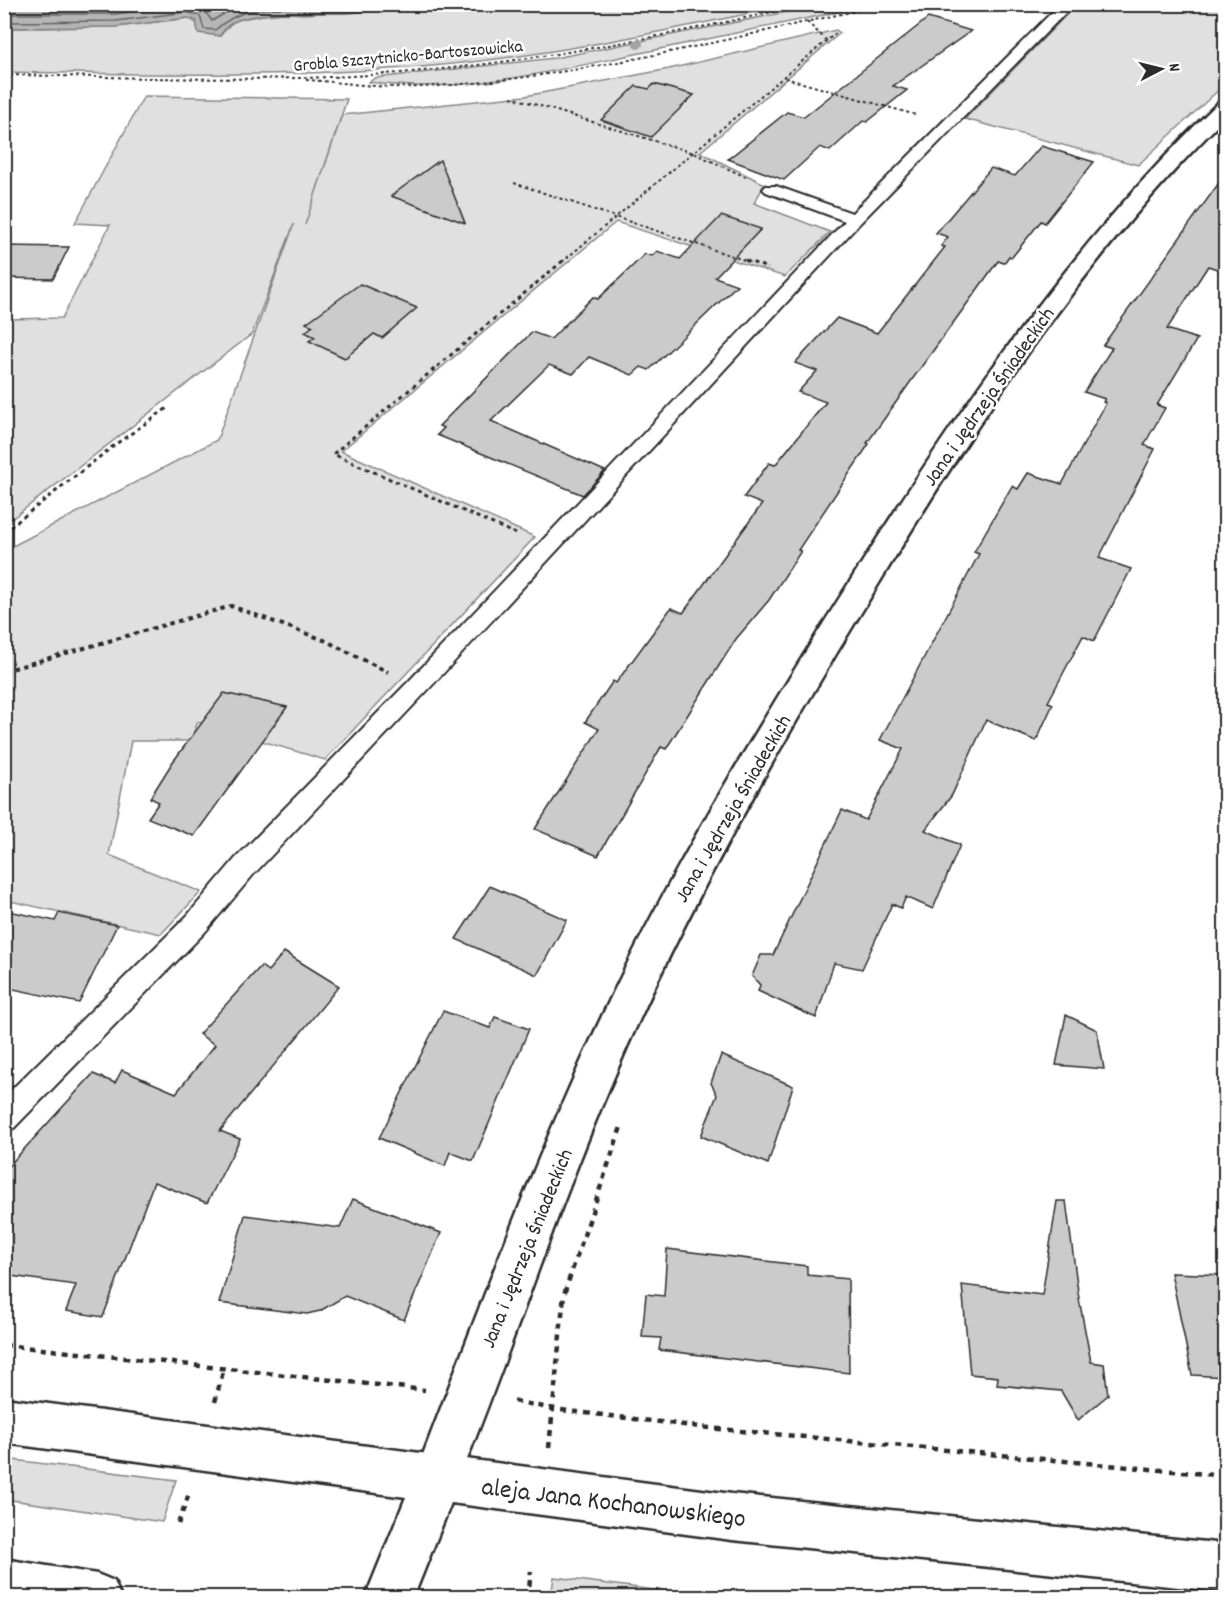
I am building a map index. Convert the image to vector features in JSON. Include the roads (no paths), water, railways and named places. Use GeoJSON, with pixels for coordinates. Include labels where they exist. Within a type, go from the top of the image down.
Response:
{"type":"FeatureCollection","features":[{"type":"Feature","properties":{"kind":"street","name":"Jana i Jędrzeja Śniadeckich"},"geometry":{"type":"LineString","coordinates":[[389,1598],[595,1074],[674,911],[747,778],[956,436],[1104,232],[1164,165],[1226,106]]}},
{"type":"Feature","properties":{"kind":"street","name":"aleja Jana Kochanowskiego"},"geometry":{"type":"LineString","coordinates":[[4,1420],[732,1517],[1226,1568]]}},
{"type":"Feature","properties":{"kind":"street"},"geometry":{"type":"LineString","coordinates":[[4,1583],[97,1598]]}},
{"type":"Feature","properties":{"kind":"lane"},"geometry":{"type":"LineString","coordinates":[[4,1118],[196,924],[244,867],[418,686],[855,219],[1068,4]]}},
{"type":"Feature","properties":{"kind":"lane"},"geometry":{"type":"LineString","coordinates":[[771,189],[855,219]]}},
{"type":"Feature","properties":{"kind":"water"},"geometry":{"type":"Polygon","coordinates":[[[5,4],[446,5],[422,9],[378,8],[350,13],[282,13],[255,16],[234,21],[220,36],[198,33],[196,20],[188,18],[116,27],[5,28],[5,4]]]}}]}
